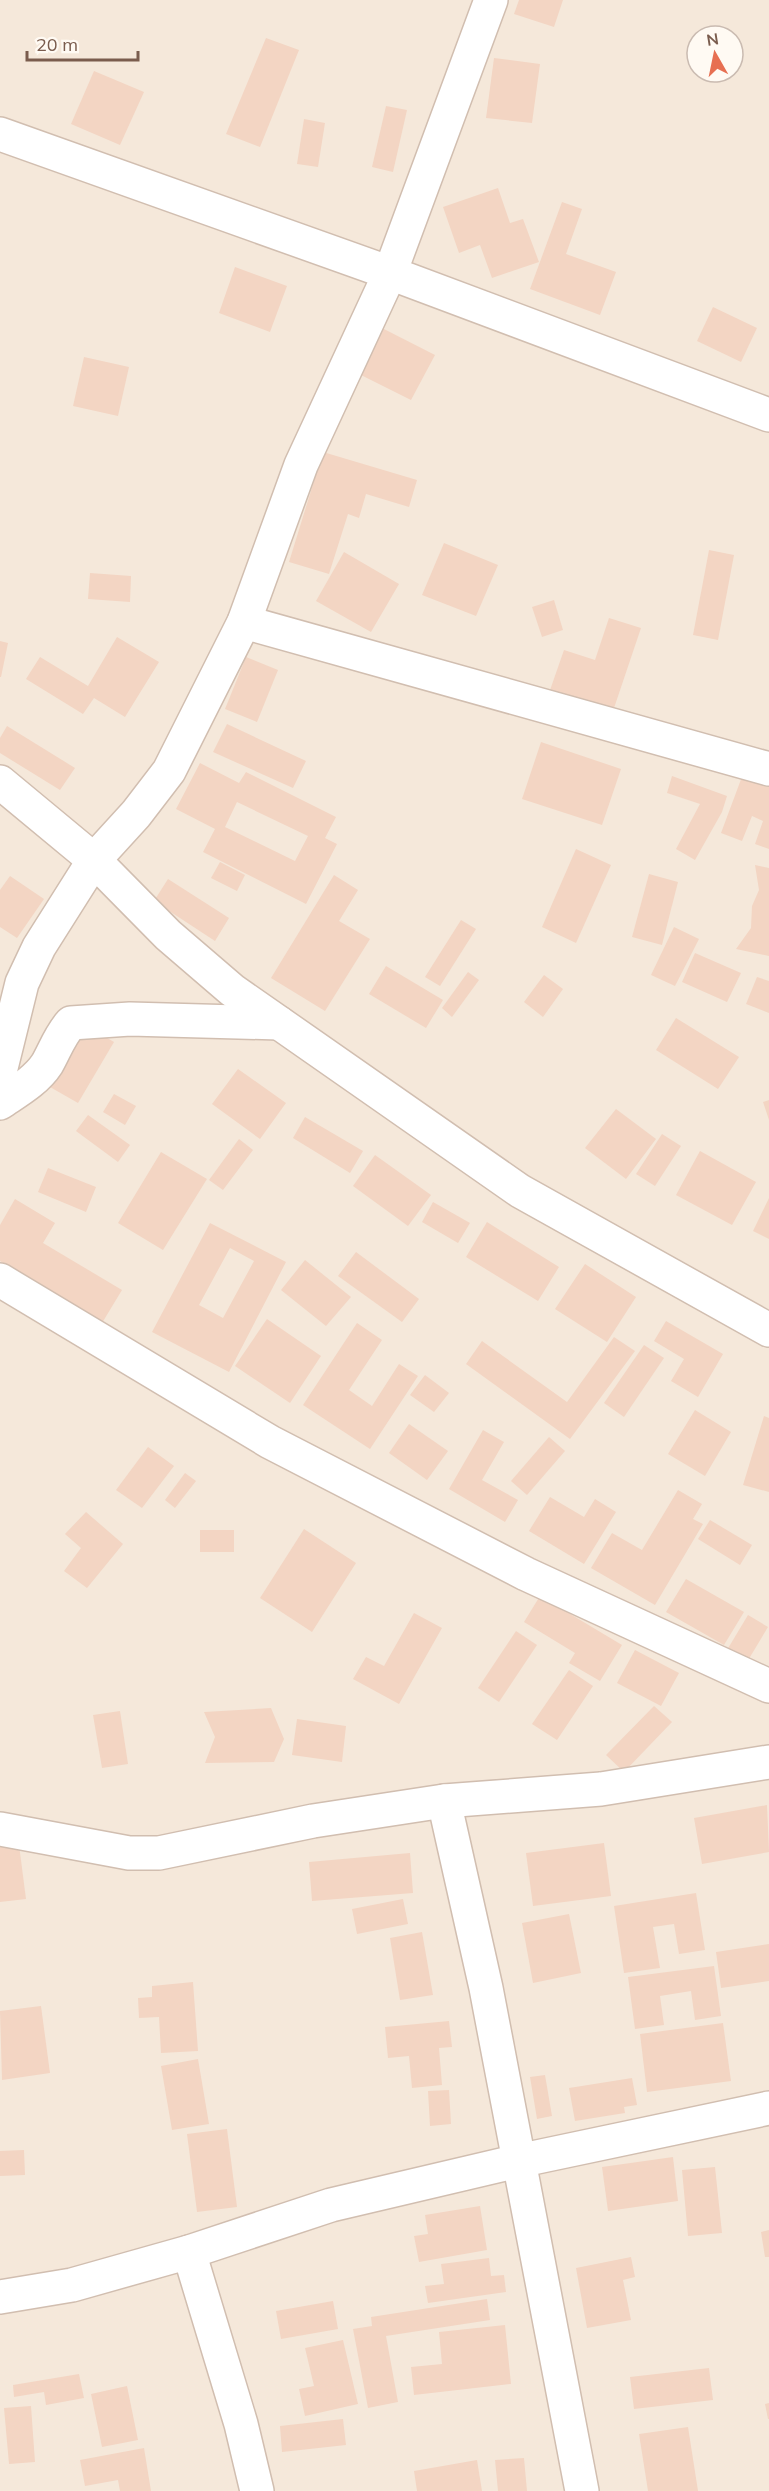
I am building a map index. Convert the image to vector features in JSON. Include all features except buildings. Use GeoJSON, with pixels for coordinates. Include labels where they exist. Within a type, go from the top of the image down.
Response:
{"type":"FeatureCollection","features":[{"type":"Feature","properties":{"kind":"street"},"geometry":{"type":"LineString","coordinates":[[0,1072],[22,983],[39,947],[94,860],[136,814],[169,771],[244,622],[301,465],[390,273],[490,0]]}},
{"type":"Feature","properties":{"kind":"street"},"geometry":{"type":"LineString","coordinates":[[0,134],[390,273],[769,415]]}},
{"type":"Feature","properties":{"kind":"street"},"geometry":{"type":"LineString","coordinates":[[244,622],[769,769]]}},
{"type":"Feature","properties":{"kind":"street"},"geometry":{"type":"LineString","coordinates":[[0,782],[94,860],[168,935],[232,990],[520,1191],[769,1330]]}},
{"type":"Feature","properties":{"kind":"street"},"geometry":{"type":"LineString","coordinates":[[0,1103],[32,1080],[45,1066],[70,1023],[130,1019],[279,1023]]}},
{"type":"Feature","properties":{"kind":"street"},"geometry":{"type":"LineString","coordinates":[[0,1280],[270,1442],[526,1574],[769,1686]]}},
{"type":"Feature","properties":{"kind":"street"},"geometry":{"type":"LineString","coordinates":[[0,1829],[129,1853],[159,1853],[313,1821],[444,1801],[601,1789],[769,1761]]}},
{"type":"Feature","properties":{"kind":"street"},"geometry":{"type":"LineString","coordinates":[[444,1801],[486,1988],[582,2491]]}},
{"type":"Feature","properties":{"kind":"street"},"geometry":{"type":"LineString","coordinates":[[0,2297],[72,2285],[189,2252],[331,2205],[769,2108]]}},
{"type":"Feature","properties":{"kind":"street"},"geometry":{"type":"LineString","coordinates":[[189,2252],[241,2424],[257,2491]]}},
{"type":"Feature","properties":{"kind":"shaded area"},"geometry":{"type":"Polygon","coordinates":[[[0,0],[769,0],[769,2491],[0,2491],[0,0]]]}}]}
